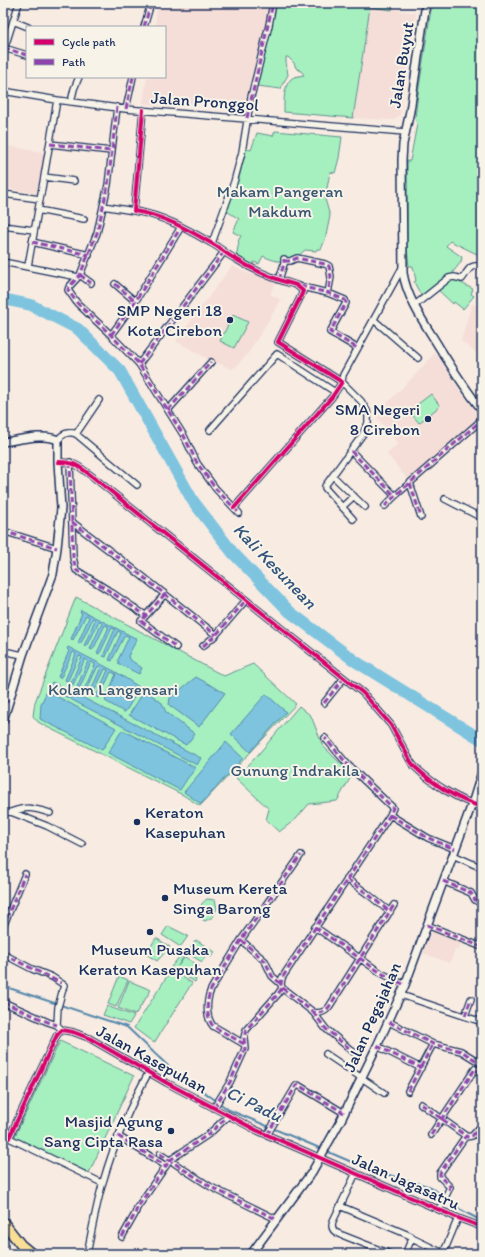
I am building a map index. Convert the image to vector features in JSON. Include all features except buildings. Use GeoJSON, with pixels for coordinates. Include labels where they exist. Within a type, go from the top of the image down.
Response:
{"type":"FeatureCollection","features":[{"type":"Feature","properties":{"kind":"main road"},"geometry":{"type":"LineString","coordinates":[[3,1222],[22,1245],[32,1254]]}},
{"type":"Feature","properties":{"kind":"street"},"geometry":{"type":"LineString","coordinates":[[18,3],[4,51],[26,55]]}},
{"type":"Feature","properties":{"kind":"street"},"geometry":{"type":"LineString","coordinates":[[144,26],[151,3]]}},
{"type":"Feature","properties":{"kind":"street"},"geometry":{"type":"LineString","coordinates":[[212,243],[234,182],[242,152],[247,118],[273,3]]}},
{"type":"Feature","properties":{"kind":"street","name":"Jalan Buyut"},"geometry":{"type":"LineString","coordinates":[[426,3],[410,111],[405,132],[402,160],[402,268],[405,284],[421,318],[456,374],[482,410]]}},
{"type":"Feature","properties":{"kind":"street"},"geometry":{"type":"LineString","coordinates":[[13,21],[26,26]]}},
{"type":"Feature","properties":{"kind":"street"},"geometry":{"type":"LineString","coordinates":[[72,102],[74,89],[79,78]]}},
{"type":"Feature","properties":{"kind":"street"},"geometry":{"type":"LineString","coordinates":[[126,109],[133,78]]}},
{"type":"Feature","properties":{"kind":"street","name":"Jalan Pronggol"},"geometry":{"type":"LineString","coordinates":[[3,91],[126,109],[405,132]]}},
{"type":"Feature","properties":{"kind":"street"},"geometry":{"type":"LineString","coordinates":[[28,266],[57,100]]}},
{"type":"Feature","properties":{"kind":"street"},"geometry":{"type":"LineString","coordinates":[[117,107],[108,185],[97,233],[79,276],[68,290],[84,310],[112,335],[139,364],[184,436],[197,463],[216,489],[239,513]]}},
{"type":"Feature","properties":{"kind":"street"},"geometry":{"type":"LineString","coordinates":[[134,211],[143,110]]}},
{"type":"Feature","properties":{"kind":"street"},"geometry":{"type":"LineString","coordinates":[[50,144],[111,151]]}},
{"type":"Feature","properties":{"kind":"street"},"geometry":{"type":"LineString","coordinates":[[44,177],[74,181]]}},
{"type":"Feature","properties":{"kind":"street"},"geometry":{"type":"LineString","coordinates":[[3,194],[40,199]]}},
{"type":"Feature","properties":{"kind":"street"},"geometry":{"type":"LineString","coordinates":[[103,206],[144,213],[170,221],[212,243],[224,252],[259,272],[296,286],[328,293],[345,300],[346,302],[330,332],[358,348]]}},
{"type":"Feature","properties":{"kind":"street"},"geometry":{"type":"LineString","coordinates":[[38,210],[84,218]]}},
{"type":"Feature","properties":{"kind":"street"},"geometry":{"type":"LineString","coordinates":[[3,226],[34,230]]}},
{"type":"Feature","properties":{"kind":"street"},"geometry":{"type":"LineString","coordinates":[[112,335],[181,227]]}},
{"type":"Feature","properties":{"kind":"street"},"geometry":{"type":"LineString","coordinates":[[32,242],[89,254]]}},
{"type":"Feature","properties":{"kind":"street"},"geometry":{"type":"LineString","coordinates":[[139,364],[224,252]]}},
{"type":"Feature","properties":{"kind":"street"},"geometry":{"type":"LineString","coordinates":[[279,280],[284,260],[290,261],[297,258],[325,264],[328,266],[331,277],[328,293]]}},
{"type":"Feature","properties":{"kind":"street"},"geometry":{"type":"LineString","coordinates":[[3,262],[79,276],[91,282]]}},
{"type":"Feature","properties":{"kind":"street"},"geometry":{"type":"LineString","coordinates":[[415,305],[449,278],[454,277],[462,279],[470,268],[476,265],[482,266]]}},
{"type":"Feature","properties":{"kind":"street"},"geometry":{"type":"LineString","coordinates":[[234,508],[342,382],[347,367],[402,268]]}},
{"type":"Feature","properties":{"kind":"street"},"geometry":{"type":"LineString","coordinates":[[115,284],[135,301]]}},
{"type":"Feature","properties":{"kind":"street"},"geometry":{"type":"LineString","coordinates":[[296,286],[303,291],[278,342],[342,382],[361,401],[368,416],[368,423],[363,434],[325,486],[325,488],[353,519]]}},
{"type":"Feature","properties":{"kind":"street"},"geometry":{"type":"LineString","coordinates":[[374,320],[418,358]]}},
{"type":"Feature","properties":{"kind":"street"},"geometry":{"type":"LineString","coordinates":[[210,430],[277,354],[335,392]]}},
{"type":"Feature","properties":{"kind":"street"},"geometry":{"type":"LineString","coordinates":[[168,410],[211,362]]}},
{"type":"Feature","properties":{"kind":"street"},"geometry":{"type":"LineString","coordinates":[[76,434],[99,400]]}},
{"type":"Feature","properties":{"kind":"street"},"geometry":{"type":"LineString","coordinates":[[385,506],[482,418]]}},
{"type":"Feature","properties":{"kind":"street"},"geometry":{"type":"LineString","coordinates":[[3,721],[6,701],[51,582],[57,548],[61,508],[58,440],[65,434],[71,432],[76,434],[137,485]]}},
{"type":"Feature","properties":{"kind":"street"},"geometry":{"type":"LineString","coordinates":[[3,442],[44,436],[52,437],[58,440]]}},
{"type":"Feature","properties":{"kind":"street"},"geometry":{"type":"LineString","coordinates":[[351,451],[395,496]]}},
{"type":"Feature","properties":{"kind":"street"},"geometry":{"type":"LineString","coordinates":[[58,462],[70,462],[76,464],[364,693],[391,725],[415,767],[446,790],[472,804],[482,807]]}},
{"type":"Feature","properties":{"kind":"street"},"geometry":{"type":"LineString","coordinates":[[70,462],[73,558],[76,570],[145,615]]}},
{"type":"Feature","properties":{"kind":"street"},"geometry":{"type":"LineString","coordinates":[[333,476],[365,507]]}},
{"type":"Feature","properties":{"kind":"street"},"geometry":{"type":"LineString","coordinates":[[410,483],[421,517]]}},
{"type":"Feature","properties":{"kind":"street"},"geometry":{"type":"LineString","coordinates":[[342,507],[354,496]]}},
{"type":"Feature","properties":{"kind":"street"},"geometry":{"type":"LineString","coordinates":[[445,499],[482,518]]}},
{"type":"Feature","properties":{"kind":"street"},"geometry":{"type":"LineString","coordinates":[[72,522],[216,634]]}},
{"type":"Feature","properties":{"kind":"street"},"geometry":{"type":"LineString","coordinates":[[3,531],[57,548]]}},
{"type":"Feature","properties":{"kind":"street"},"geometry":{"type":"LineString","coordinates":[[165,594],[141,620],[176,647]]}},
{"type":"Feature","properties":{"kind":"street"},"geometry":{"type":"LineString","coordinates":[[203,646],[216,634],[246,600]]}},
{"type":"Feature","properties":{"kind":"street"},"geometry":{"type":"LineString","coordinates":[[3,651],[23,655]]}},
{"type":"Feature","properties":{"kind":"street"},"geometry":{"type":"LineString","coordinates":[[324,703],[344,678]]}},
{"type":"Feature","properties":{"kind":"street"},"geometry":{"type":"LineString","coordinates":[[215,1106],[225,1091],[245,1048],[244,1035],[246,1030],[278,994],[282,978],[315,926],[390,815],[393,808],[349,766],[325,738]]}},
{"type":"Feature","properties":{"kind":"street","name":"Jalan Pegajahan"},"geometry":{"type":"LineString","coordinates":[[251,1254],[312,1172],[344,1113],[389,1022],[406,985],[472,804],[482,772]]}},
{"type":"Feature","properties":{"kind":"street"},"geometry":{"type":"LineString","coordinates":[[3,813],[25,807],[50,813]]}},
{"type":"Feature","properties":{"kind":"street"},"geometry":{"type":"LineString","coordinates":[[11,812],[47,826],[82,844]]}},
{"type":"Feature","properties":{"kind":"street"},"geometry":{"type":"LineString","coordinates":[[390,815],[482,868]]}},
{"type":"Feature","properties":{"kind":"street"},"geometry":{"type":"LineString","coordinates":[[244,1044],[213,1026],[210,1022],[208,1011],[211,989],[241,940],[301,855]]}},
{"type":"Feature","properties":{"kind":"street"},"geometry":{"type":"LineString","coordinates":[[3,927],[25,874]]}},
{"type":"Feature","properties":{"kind":"street"},"geometry":{"type":"LineString","coordinates":[[347,879],[370,895],[390,912]]}},
{"type":"Feature","properties":{"kind":"street"},"geometry":{"type":"LineString","coordinates":[[443,881],[471,893],[475,900],[482,904]]}},
{"type":"Feature","properties":{"kind":"street"},"geometry":{"type":"LineString","coordinates":[[313,1012],[319,1013],[325,1011],[329,1007],[394,906]]}},
{"type":"Feature","properties":{"kind":"street"},"geometry":{"type":"LineString","coordinates":[[427,925],[482,948]]}},
{"type":"Feature","properties":{"kind":"street"},"geometry":{"type":"LineString","coordinates":[[315,926],[359,959],[381,973],[406,985]]}},
{"type":"Feature","properties":{"kind":"street"},"geometry":{"type":"LineString","coordinates":[[241,940],[265,961],[272,976],[281,986],[313,1012],[326,1028],[356,1054]]}},
{"type":"Feature","properties":{"kind":"street"},"geometry":{"type":"LineString","coordinates":[[3,954],[32,969],[52,977],[64,985],[59,1005],[57,1024]]}},
{"type":"Feature","properties":{"kind":"street"},"geometry":{"type":"LineString","coordinates":[[401,995],[482,1022]]}},
{"type":"Feature","properties":{"kind":"street"},"geometry":{"type":"LineString","coordinates":[[465,1016],[471,999]]}},
{"type":"Feature","properties":{"kind":"street"},"geometry":{"type":"LineString","coordinates":[[3,1002],[48,1022],[57,1024],[62,1030],[57,1035],[6,1137],[102,1183]]}},
{"type":"Feature","properties":{"kind":"street"},"geometry":{"type":"LineString","coordinates":[[389,1022],[433,1044],[461,1051],[480,1059],[432,1135]]}},
{"type":"Feature","properties":{"kind":"street","name":"Jalan Kasepuhan"},"geometry":{"type":"LineString","coordinates":[[62,1030],[73,1032],[89,1038],[149,1072],[215,1106],[228,1116],[323,1153]]}},
{"type":"Feature","properties":{"kind":"street"},"geometry":{"type":"LineString","coordinates":[[408,1091],[433,1044]]}},
{"type":"Feature","properties":{"kind":"street"},"geometry":{"type":"LineString","coordinates":[[377,1046],[420,1068]]}},
{"type":"Feature","properties":{"kind":"street"},"geometry":{"type":"LineString","coordinates":[[326,1054],[384,1093]]}},
{"type":"Feature","properties":{"kind":"street"},"geometry":{"type":"LineString","coordinates":[[475,1068],[482,1074]]}},
{"type":"Feature","properties":{"kind":"street","name":"Jalan Kasepuhan"},"geometry":{"type":"LineString","coordinates":[[87,1254],[102,1183],[118,1136],[132,1103],[149,1072]]}},
{"type":"Feature","properties":{"kind":"street"},"geometry":{"type":"LineString","coordinates":[[269,1131],[298,1085],[344,1113]]}},
{"type":"Feature","properties":{"kind":"street"},"geometry":{"type":"LineString","coordinates":[[421,1104],[466,1136],[472,1136],[480,1126]]}},
{"type":"Feature","properties":{"kind":"street"},"geometry":{"type":"LineString","coordinates":[[122,1237],[137,1208],[170,1160],[209,1134],[228,1116]]}},
{"type":"Feature","properties":{"kind":"street"},"geometry":{"type":"LineString","coordinates":[[118,1136],[166,1166]]}},
{"type":"Feature","properties":{"kind":"street"},"geometry":{"type":"LineString","coordinates":[[440,1207],[449,1190],[449,1185],[440,1176],[440,1173],[466,1136]]}},
{"type":"Feature","properties":{"kind":"street","name":"Jalan Jagasatru"},"geometry":{"type":"LineString","coordinates":[[323,1153],[356,1174],[440,1207],[458,1218],[482,1227]]}},
{"type":"Feature","properties":{"kind":"street"},"geometry":{"type":"LineString","coordinates":[[160,1154],[211,1187],[276,1219]]}},
{"type":"Feature","properties":{"kind":"street"},"geometry":{"type":"LineString","coordinates":[[356,1174],[332,1221],[332,1227],[334,1231],[390,1254]]}},
{"type":"Feature","properties":{"kind":"street"},"geometry":{"type":"LineString","coordinates":[[340,1206],[411,1236],[412,1238],[443,1254],[458,1218]]}},
{"type":"Feature","properties":{"kind":"street"},"geometry":{"type":"LineString","coordinates":[[406,1254],[412,1238]]}},
{"type":"Feature","properties":{"kind":"shaded area"},"geometry":{"type":"Polygon","coordinates":[[[158,3],[271,3],[247,107],[168,102],[167,106],[143,103],[147,78],[166,78],[166,26],[155,26],[158,3]]]}},
{"type":"Feature","properties":{"kind":"shaded area"},"geometry":{"type":"Polygon","coordinates":[[[370,6],[416,13],[400,114],[393,120],[353,118],[370,6]]]}},
{"type":"Feature","properties":{"kind":"shaded area"},"geometry":{"type":"Polygon","coordinates":[[[3,145],[46,153],[40,194],[3,188],[3,145]]]}},
{"type":"Feature","properties":{"kind":"shaded area","name":"SMP Negeri 18 Kota Cirebon"},"geometry":{"type":"Polygon","coordinates":[[[232,266],[247,273],[276,282],[270,294],[281,300],[247,355],[232,369],[206,358],[176,341],[232,266]]]}},
{"type":"Feature","properties":{"kind":"shaded area"},"geometry":{"type":"Polygon","coordinates":[[[472,303],[482,310],[482,364],[477,362],[477,353],[461,341],[472,303]]]}},
{"type":"Feature","properties":{"kind":"shaded area","name":"SMA Negeri 8 Cirebon"},"geometry":{"type":"Polygon","coordinates":[[[435,353],[478,416],[477,422],[409,481],[387,454],[398,444],[375,415],[435,353]]]}},
{"type":"Feature","properties":{"kind":"shaded area"},"geometry":{"type":"Polygon","coordinates":[[[432,928],[462,941],[458,950],[455,949],[450,963],[423,953],[432,928]]]}},
{"type":"Feature","properties":{"kind":"green space"},"geometry":{"type":"Polygon","coordinates":[[[277,3],[399,3],[398,5],[393,5],[392,10],[370,7],[353,118],[284,112],[285,93],[288,83],[294,77],[304,75],[296,68],[294,63],[288,57],[286,57],[286,62],[288,75],[281,89],[257,86],[277,3]]]}},
{"type":"Feature","properties":{"kind":"green space"},"geometry":{"type":"Polygon","coordinates":[[[432,3],[482,3],[482,248],[479,255],[450,241],[446,246],[462,257],[461,262],[453,272],[459,282],[473,289],[471,294],[474,296],[463,309],[454,302],[453,304],[435,287],[422,297],[414,282],[416,281],[413,266],[409,266],[407,250],[407,161],[410,161],[417,124],[415,118],[432,3]]]}},
{"type":"Feature","properties":{"kind":"green space","name":"Makam Pangeran Makdum"},"geometry":{"type":"Polygon","coordinates":[[[275,131],[342,137],[335,173],[330,172],[325,199],[330,216],[325,240],[321,249],[317,249],[316,251],[305,250],[295,258],[285,261],[269,259],[263,256],[259,264],[254,262],[252,266],[236,257],[238,241],[241,236],[233,232],[239,219],[225,210],[239,177],[246,149],[251,150],[257,133],[273,136],[275,131]]]}},
{"type":"Feature","properties":{"kind":"green space"},"geometry":{"type":"Polygon","coordinates":[[[233,315],[248,322],[234,348],[220,341],[233,315]]]}},
{"type":"Feature","properties":{"kind":"green space"},"geometry":{"type":"Polygon","coordinates":[[[431,394],[440,406],[419,423],[409,411],[431,394]]]}},
{"type":"Feature","properties":{"kind":"green space","name":"Kolam Langensari"},"geometry":{"type":"Polygon","coordinates":[[[76,597],[224,676],[253,664],[296,704],[200,806],[183,795],[45,726],[38,722],[33,716],[35,702],[76,597]]]}},
{"type":"Feature","properties":{"kind":"green space","name":"Gunung Indrakila"},"geometry":{"type":"Polygon","coordinates":[[[299,706],[311,716],[323,746],[352,775],[337,801],[309,804],[296,819],[279,832],[266,820],[269,809],[236,778],[256,757],[299,706]]]}},
{"type":"Feature","properties":{"kind":"green space"},"geometry":{"type":"Polygon","coordinates":[[[207,899],[215,900],[217,908],[213,917],[205,921],[200,918],[199,910],[201,905],[207,899]]]}},
{"type":"Feature","properties":{"kind":"green space"},"geometry":{"type":"Polygon","coordinates":[[[168,926],[188,936],[181,946],[162,935],[168,926]]]}},
{"type":"Feature","properties":{"kind":"green space"},"geometry":{"type":"Polygon","coordinates":[[[156,938],[170,947],[157,961],[146,954],[156,938]]]}},
{"type":"Feature","properties":{"kind":"green space"},"geometry":{"type":"Polygon","coordinates":[[[196,940],[215,952],[211,957],[203,954],[205,957],[202,962],[187,953],[196,940]]]}},
{"type":"Feature","properties":{"kind":"green space"},"geometry":{"type":"Polygon","coordinates":[[[181,955],[184,956],[178,966],[185,957],[199,966],[193,975],[196,980],[195,982],[171,967],[181,955]]]}},
{"type":"Feature","properties":{"kind":"green space"},"geometry":{"type":"Polygon","coordinates":[[[171,970],[192,983],[154,1043],[134,1028],[171,970]]]}},
{"type":"Feature","properties":{"kind":"green space"},"geometry":{"type":"Polygon","coordinates":[[[119,976],[128,980],[116,1007],[108,1004],[119,976]]]}},
{"type":"Feature","properties":{"kind":"green space"},"geometry":{"type":"Polygon","coordinates":[[[129,981],[151,990],[135,1015],[118,1008],[129,981]]]}},
{"type":"Feature","properties":{"kind":"green space"},"geometry":{"type":"Polygon","coordinates":[[[107,1006],[134,1016],[129,1024],[103,1015],[107,1006]]]}},
{"type":"Feature","properties":{"kind":"green space"},"geometry":{"type":"Polygon","coordinates":[[[60,1041],[134,1076],[89,1173],[14,1138],[60,1041]]]}},
{"type":"Feature","properties":{"kind":"water"},"geometry":{"type":"Polygon","coordinates":[[[81,610],[137,639],[128,656],[129,659],[142,668],[139,674],[119,664],[118,660],[129,637],[125,635],[112,661],[109,660],[121,633],[118,631],[106,657],[103,656],[115,629],[112,628],[99,654],[97,653],[108,626],[105,625],[94,648],[92,650],[90,649],[102,623],[99,621],[86,647],[84,646],[95,620],[93,618],[80,644],[78,643],[89,617],[86,615],[73,640],[71,639],[82,613],[80,612],[81,610]]]}},
{"type":"Feature","properties":{"kind":"water"},"geometry":{"type":"Polygon","coordinates":[[[68,647],[116,672],[139,687],[126,711],[124,712],[105,701],[116,674],[111,672],[99,698],[96,697],[108,670],[105,669],[93,694],[90,693],[101,667],[98,666],[86,691],[84,690],[95,665],[91,662],[79,688],[77,687],[88,661],[85,659],[73,685],[71,683],[82,657],[79,656],[68,680],[65,680],[76,654],[73,652],[61,677],[58,677],[69,651],[67,649],[68,647]]]}},
{"type":"Feature","properties":{"kind":"water"},"geometry":{"type":"Polygon","coordinates":[[[196,677],[225,693],[199,727],[169,705],[170,698],[196,677]]]}},
{"type":"Feature","properties":{"kind":"water"},"geometry":{"type":"Polygon","coordinates":[[[52,682],[201,758],[197,765],[49,688],[52,682]]]}},
{"type":"Feature","properties":{"kind":"water"},"geometry":{"type":"Polygon","coordinates":[[[145,690],[162,703],[166,712],[195,734],[186,745],[129,715],[145,690]]]}},
{"type":"Feature","properties":{"kind":"water"},"geometry":{"type":"Polygon","coordinates":[[[47,691],[116,728],[102,750],[40,719],[41,704],[47,691]]]}},
{"type":"Feature","properties":{"kind":"water"},"geometry":{"type":"Polygon","coordinates":[[[266,694],[286,712],[250,752],[231,734],[266,694]]]}},
{"type":"Feature","properties":{"kind":"water"},"geometry":{"type":"Polygon","coordinates":[[[122,730],[196,768],[180,790],[108,753],[122,730]]]}},
{"type":"Feature","properties":{"kind":"water"},"geometry":{"type":"Polygon","coordinates":[[[226,742],[243,758],[201,804],[184,792],[226,742]]]}},
{"type":"Feature","properties":{"kind":"waterway","name":"Kali Kesunean"},"geometry":{"type":"LineString","coordinates":[[3,299],[31,305],[78,329],[120,371],[193,501],[233,553],[290,612],[355,661],[482,740]]}},
{"type":"Feature","properties":{"kind":"waterway","name":"Ci Padu"},"geometry":{"type":"LineString","coordinates":[[3,986],[127,1027],[168,1066],[229,1110],[322,1149]]}},
{"type":"Feature","properties":{"kind":"waterway","name":"Ci Padu"},"geometry":{"type":"LineString","coordinates":[[326,1151],[368,1169],[431,1187],[461,1210],[482,1221]]}},
{"type":"Feature","properties":{"kind":"marked path"},"geometry":{"type":"LineString","coordinates":[[144,26],[151,3]]}},
{"type":"Feature","properties":{"kind":"marked path"},"geometry":{"type":"LineString","coordinates":[[247,118],[273,3]]}},
{"type":"Feature","properties":{"kind":"marked path"},"geometry":{"type":"LineString","coordinates":[[4,48],[26,55]]}},
{"type":"Feature","properties":{"kind":"marked path"},"geometry":{"type":"LineString","coordinates":[[126,109],[133,78]]}},
{"type":"Feature","properties":{"kind":"marked path"},"geometry":{"type":"LineString","coordinates":[[117,107],[108,185],[97,233],[80,275],[68,290],[77,303],[139,364],[184,436],[197,463],[216,489],[239,513]]}},
{"type":"Feature","properties":{"kind":"marked path"},"geometry":{"type":"LineString","coordinates":[[50,144],[111,151]]}},
{"type":"Feature","properties":{"kind":"marked path"},"geometry":{"type":"LineString","coordinates":[[111,335],[135,302],[181,227]]}},
{"type":"Feature","properties":{"kind":"marked path"},"geometry":{"type":"LineString","coordinates":[[32,242],[89,255]]}},
{"type":"Feature","properties":{"kind":"marked path"},"geometry":{"type":"LineString","coordinates":[[139,364],[224,252]]}},
{"type":"Feature","properties":{"kind":"marked path"},"geometry":{"type":"LineString","coordinates":[[284,261],[290,261],[297,258],[329,266],[331,277],[328,293]]}},
{"type":"Feature","properties":{"kind":"marked path"},"geometry":{"type":"LineString","coordinates":[[279,280],[284,259]]}},
{"type":"Feature","properties":{"kind":"marked path"},"geometry":{"type":"LineString","coordinates":[[80,275],[91,283]]}},
{"type":"Feature","properties":{"kind":"marked path"},"geometry":{"type":"LineString","coordinates":[[115,284],[135,301]]}},
{"type":"Feature","properties":{"kind":"marked path"},"geometry":{"type":"LineString","coordinates":[[300,286],[328,293],[345,300],[346,303],[330,332],[357,348]]}},
{"type":"Feature","properties":{"kind":"marked path"},"geometry":{"type":"LineString","coordinates":[[168,410],[211,362]]}},
{"type":"Feature","properties":{"kind":"marked path"},"geometry":{"type":"LineString","coordinates":[[385,506],[482,418]]}},
{"type":"Feature","properties":{"kind":"marked path"},"geometry":{"type":"LineString","coordinates":[[351,451],[395,496]]}},
{"type":"Feature","properties":{"kind":"marked path"},"geometry":{"type":"LineString","coordinates":[[70,462],[73,557],[76,570],[145,615]]}},
{"type":"Feature","properties":{"kind":"marked path"},"geometry":{"type":"LineString","coordinates":[[410,483],[421,517]]}},
{"type":"Feature","properties":{"kind":"marked path"},"geometry":{"type":"LineString","coordinates":[[72,522],[216,635]]}},
{"type":"Feature","properties":{"kind":"marked path"},"geometry":{"type":"LineString","coordinates":[[3,531],[57,548]]}},
{"type":"Feature","properties":{"kind":"marked path"},"geometry":{"type":"LineString","coordinates":[[165,594],[141,621],[176,647]]}},
{"type":"Feature","properties":{"kind":"marked path"},"geometry":{"type":"LineString","coordinates":[[203,646],[216,635],[246,600]]}},
{"type":"Feature","properties":{"kind":"marked path"},"geometry":{"type":"LineString","coordinates":[[324,703],[344,678]]}},
{"type":"Feature","properties":{"kind":"marked path"},"geometry":{"type":"LineString","coordinates":[[3,700],[9,702]]}},
{"type":"Feature","properties":{"kind":"marked path"},"geometry":{"type":"LineString","coordinates":[[214,1108],[230,1082],[245,1049],[244,1038],[246,1030],[282,988],[282,978],[390,815],[393,808],[349,766],[325,738]]}},
{"type":"Feature","properties":{"kind":"marked path"},"geometry":{"type":"LineString","coordinates":[[390,815],[428,838],[455,849]]}},
{"type":"Feature","properties":{"kind":"marked path"},"geometry":{"type":"LineString","coordinates":[[244,1044],[213,1026],[210,1022],[207,1006],[209,995],[241,940],[301,855]]}},
{"type":"Feature","properties":{"kind":"marked path"},"geometry":{"type":"LineString","coordinates":[[3,927],[25,874]]}},
{"type":"Feature","properties":{"kind":"marked path"},"geometry":{"type":"LineString","coordinates":[[347,879],[390,912]]}},
{"type":"Feature","properties":{"kind":"marked path"},"geometry":{"type":"LineString","coordinates":[[443,881],[471,893],[475,900],[482,904]]}},
{"type":"Feature","properties":{"kind":"marked path"},"geometry":{"type":"LineString","coordinates":[[282,988],[313,1012],[320,1013],[326,1010],[394,905]]}},
{"type":"Feature","properties":{"kind":"marked path"},"geometry":{"type":"LineString","coordinates":[[427,925],[482,947]]}},
{"type":"Feature","properties":{"kind":"marked path"},"geometry":{"type":"LineString","coordinates":[[315,927],[381,973],[405,985]]}},
{"type":"Feature","properties":{"kind":"marked path"},"geometry":{"type":"LineString","coordinates":[[241,940],[265,961],[272,976],[281,984]]}},
{"type":"Feature","properties":{"kind":"marked path"},"geometry":{"type":"LineString","coordinates":[[3,954],[61,983]]}},
{"type":"Feature","properties":{"kind":"marked path"},"geometry":{"type":"LineString","coordinates":[[465,1016],[471,999]]}},
{"type":"Feature","properties":{"kind":"marked path"},"geometry":{"type":"LineString","coordinates":[[3,1002],[57,1025]]}},
{"type":"Feature","properties":{"kind":"marked path"},"geometry":{"type":"LineString","coordinates":[[313,1012],[326,1029],[356,1054]]}},
{"type":"Feature","properties":{"kind":"marked path"},"geometry":{"type":"LineString","coordinates":[[389,1022],[433,1044],[461,1051],[479,1062]]}},
{"type":"Feature","properties":{"kind":"marked path"},"geometry":{"type":"LineString","coordinates":[[408,1091],[433,1044]]}},
{"type":"Feature","properties":{"kind":"marked path"},"geometry":{"type":"LineString","coordinates":[[377,1046],[421,1068]]}},
{"type":"Feature","properties":{"kind":"marked path"},"geometry":{"type":"LineString","coordinates":[[431,1135],[475,1069],[482,1074]]}},
{"type":"Feature","properties":{"kind":"marked path"},"geometry":{"type":"LineString","coordinates":[[267,1135],[298,1085],[344,1113]]}},
{"type":"Feature","properties":{"kind":"marked path"},"geometry":{"type":"LineString","coordinates":[[421,1104],[466,1136]]}},
{"type":"Feature","properties":{"kind":"marked path"},"geometry":{"type":"LineString","coordinates":[[122,1237],[137,1208],[170,1160],[209,1134],[228,1116]]}},
{"type":"Feature","properties":{"kind":"marked path"},"geometry":{"type":"LineString","coordinates":[[449,1190],[450,1186],[440,1177],[440,1173],[465,1137],[472,1136],[481,1126]]}},
{"type":"Feature","properties":{"kind":"marked path"},"geometry":{"type":"LineString","coordinates":[[118,1136],[166,1166]]}},
{"type":"Feature","properties":{"kind":"marked path"},"geometry":{"type":"LineString","coordinates":[[160,1154],[211,1187],[276,1219]]}},
{"type":"Feature","properties":{"kind":"cycle path"},"geometry":{"type":"LineString","coordinates":[[143,110],[134,211],[174,223],[256,270],[296,285],[303,291],[278,342],[342,382],[332,397],[234,508]]}},
{"type":"Feature","properties":{"kind":"cycle path"},"geometry":{"type":"LineString","coordinates":[[58,462],[69,463],[80,467],[363,693],[391,725],[415,767],[446,791],[482,807]]}},
{"type":"Feature","properties":{"kind":"cycle path"},"geometry":{"type":"LineString","coordinates":[[9,1138],[57,1035],[62,1030],[73,1032],[89,1038],[167,1083],[256,1130],[482,1227]]}},
{"type":"Feature","properties":{"kind":"place","name":"SMP Negeri 18 Kota Cirebon"},"geometry":{"type":"Point","coordinates":[230,320]}},
{"type":"Feature","properties":{"kind":"place","name":"SMA Negeri 8 Cirebon"},"geometry":{"type":"Point","coordinates":[428,419]}},
{"type":"Feature","properties":{"kind":"place","name":"Keraton Kasepuhan"},"geometry":{"type":"Point","coordinates":[137,822]}},
{"type":"Feature","properties":{"kind":"place","name":"Museum Kereta Singa Barong"},"geometry":{"type":"Point","coordinates":[165,898]}},
{"type":"Feature","properties":{"kind":"place","name":"Museum Pusaka Keraton Kasepuhan"},"geometry":{"type":"Point","coordinates":[150,932]}},
{"type":"Feature","properties":{"kind":"place","name":"Masjid Agung Sang Cipta Rasa"},"geometry":{"type":"Point","coordinates":[171,1131]}}]}
